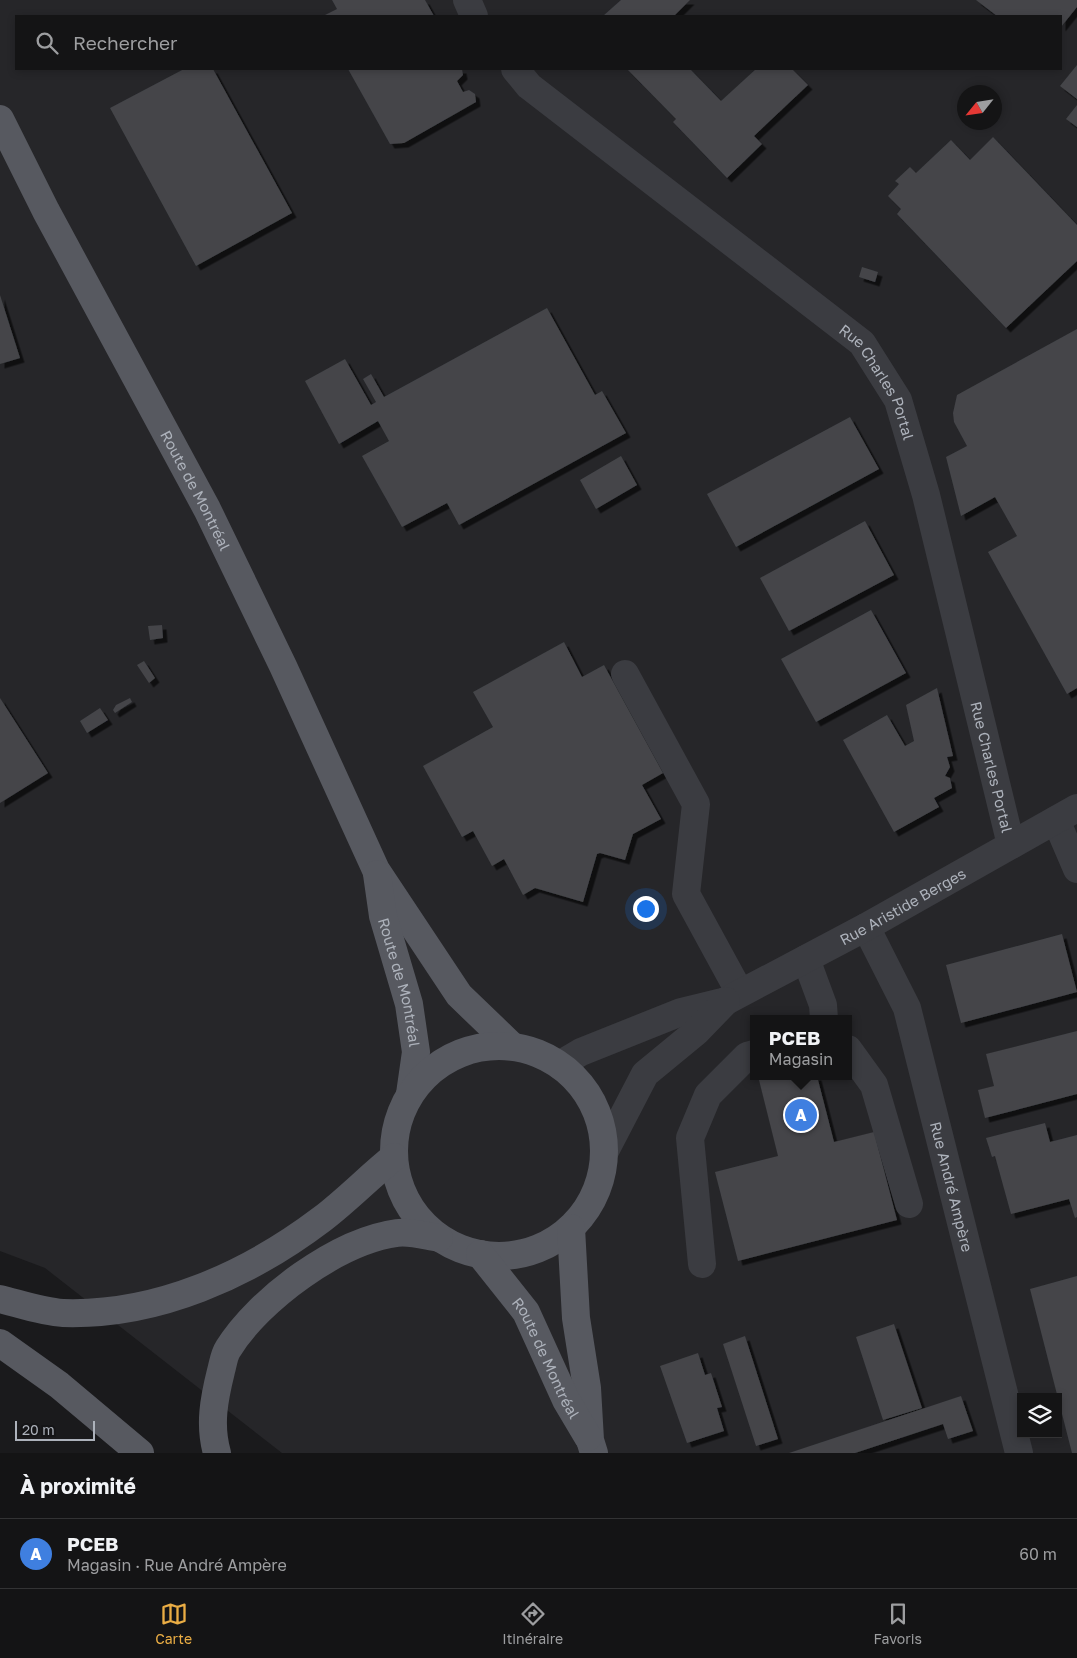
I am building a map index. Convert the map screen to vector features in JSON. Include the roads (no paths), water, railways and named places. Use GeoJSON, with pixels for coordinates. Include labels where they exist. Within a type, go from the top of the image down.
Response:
{"type":"FeatureCollection","features":[{"type":"Feature","properties":{"kind":"main road","name":"Route de Montréal"},"geometry":{"type":"LineString","coordinates":[[0,119],[46,212],[207,509],[283,666],[376,870],[459,995],[512,1046]]}},
{"type":"Feature","properties":{"kind":"main road","name":"Route de Montréal"},"geometry":{"type":"LineString","coordinates":[[376,870],[383,916],[409,1004],[416,1052],[410,1094]]}},
{"type":"Feature","properties":{"kind":"main road"},"geometry":{"type":"LineString","coordinates":[[217,1453],[213,1440],[213,1405],[227,1350],[264,1306],[311,1269],[360,1242],[399,1232],[439,1238],[459,1248],[480,1254],[513,1255],[544,1246],[571,1228],[590,1206],[601,1180],[604,1151],[599,1117],[583,1087],[559,1065],[536,1052],[512,1046],[473,1048],[437,1065],[410,1094],[397,1124],[394,1158],[401,1189],[417,1216],[439,1238]]}},
{"type":"Feature","properties":{"kind":"main road"},"geometry":{"type":"LineString","coordinates":[[0,1300],[62,1313],[133,1308],[202,1288],[274,1252],[323,1218],[394,1158]]}},
{"type":"Feature","properties":{"kind":"main road","name":"Route de Montréal"},"geometry":{"type":"LineString","coordinates":[[571,1228],[576,1318],[587,1388],[592,1446]]}},
{"type":"Feature","properties":{"kind":"main road","name":"Route de Montréal"},"geometry":{"type":"LineString","coordinates":[[480,1254],[526,1312],[566,1400],[592,1446]]}},
{"type":"Feature","properties":{"kind":"main road"},"geometry":{"type":"LineString","coordinates":[[0,1343],[59,1386],[140,1453]]}},
{"type":"Feature","properties":{"kind":"street"},"geometry":{"type":"LineString","coordinates":[[467,0],[474,15]]}},
{"type":"Feature","properties":{"kind":"street","name":"Rue Charles Portal"},"geometry":{"type":"LineString","coordinates":[[516,70],[529,86],[862,343],[898,400],[901,410],[926,495],[1010,845]]}},
{"type":"Feature","properties":{"kind":"street"},"geometry":{"type":"LineString","coordinates":[[625,674],[696,804],[686,894],[733,997]]}},
{"type":"Feature","properties":{"kind":"street"},"geometry":{"type":"LineString","coordinates":[[1066,814],[1077,869]]}},
{"type":"Feature","properties":{"kind":"street","name":"Rue Aristide Berges"},"geometry":{"type":"LineString","coordinates":[[559,1065],[581,1052],[681,1012],[733,997],[866,927],[1066,814]]}},
{"type":"Feature","properties":{"kind":"street","name":"Rue André Ampère"},"geometry":{"type":"LineString","coordinates":[[866,927],[907,1008],[1020,1453]]}},
{"type":"Feature","properties":{"kind":"street"},"geometry":{"type":"LineString","coordinates":[[806,959],[823,1005],[824,1015]]}},
{"type":"Feature","properties":{"kind":"street","name":"Rue Aristide Berges"},"geometry":{"type":"LineString","coordinates":[[604,1151],[645,1074],[696,1032],[733,997]]}},
{"type":"Feature","properties":{"kind":"street"},"geometry":{"type":"LineString","coordinates":[[702,1264],[690,1138],[708,1095],[750,1055]]}},
{"type":"Feature","properties":{"kind":"street"},"geometry":{"type":"LineString","coordinates":[[852,1055],[874,1085],[909,1204]]}},
{"type":"Feature","properties":{"kind":"place","name":"PCEB"},"geometry":{"type":"Point","coordinates":[801,1115]}}]}
